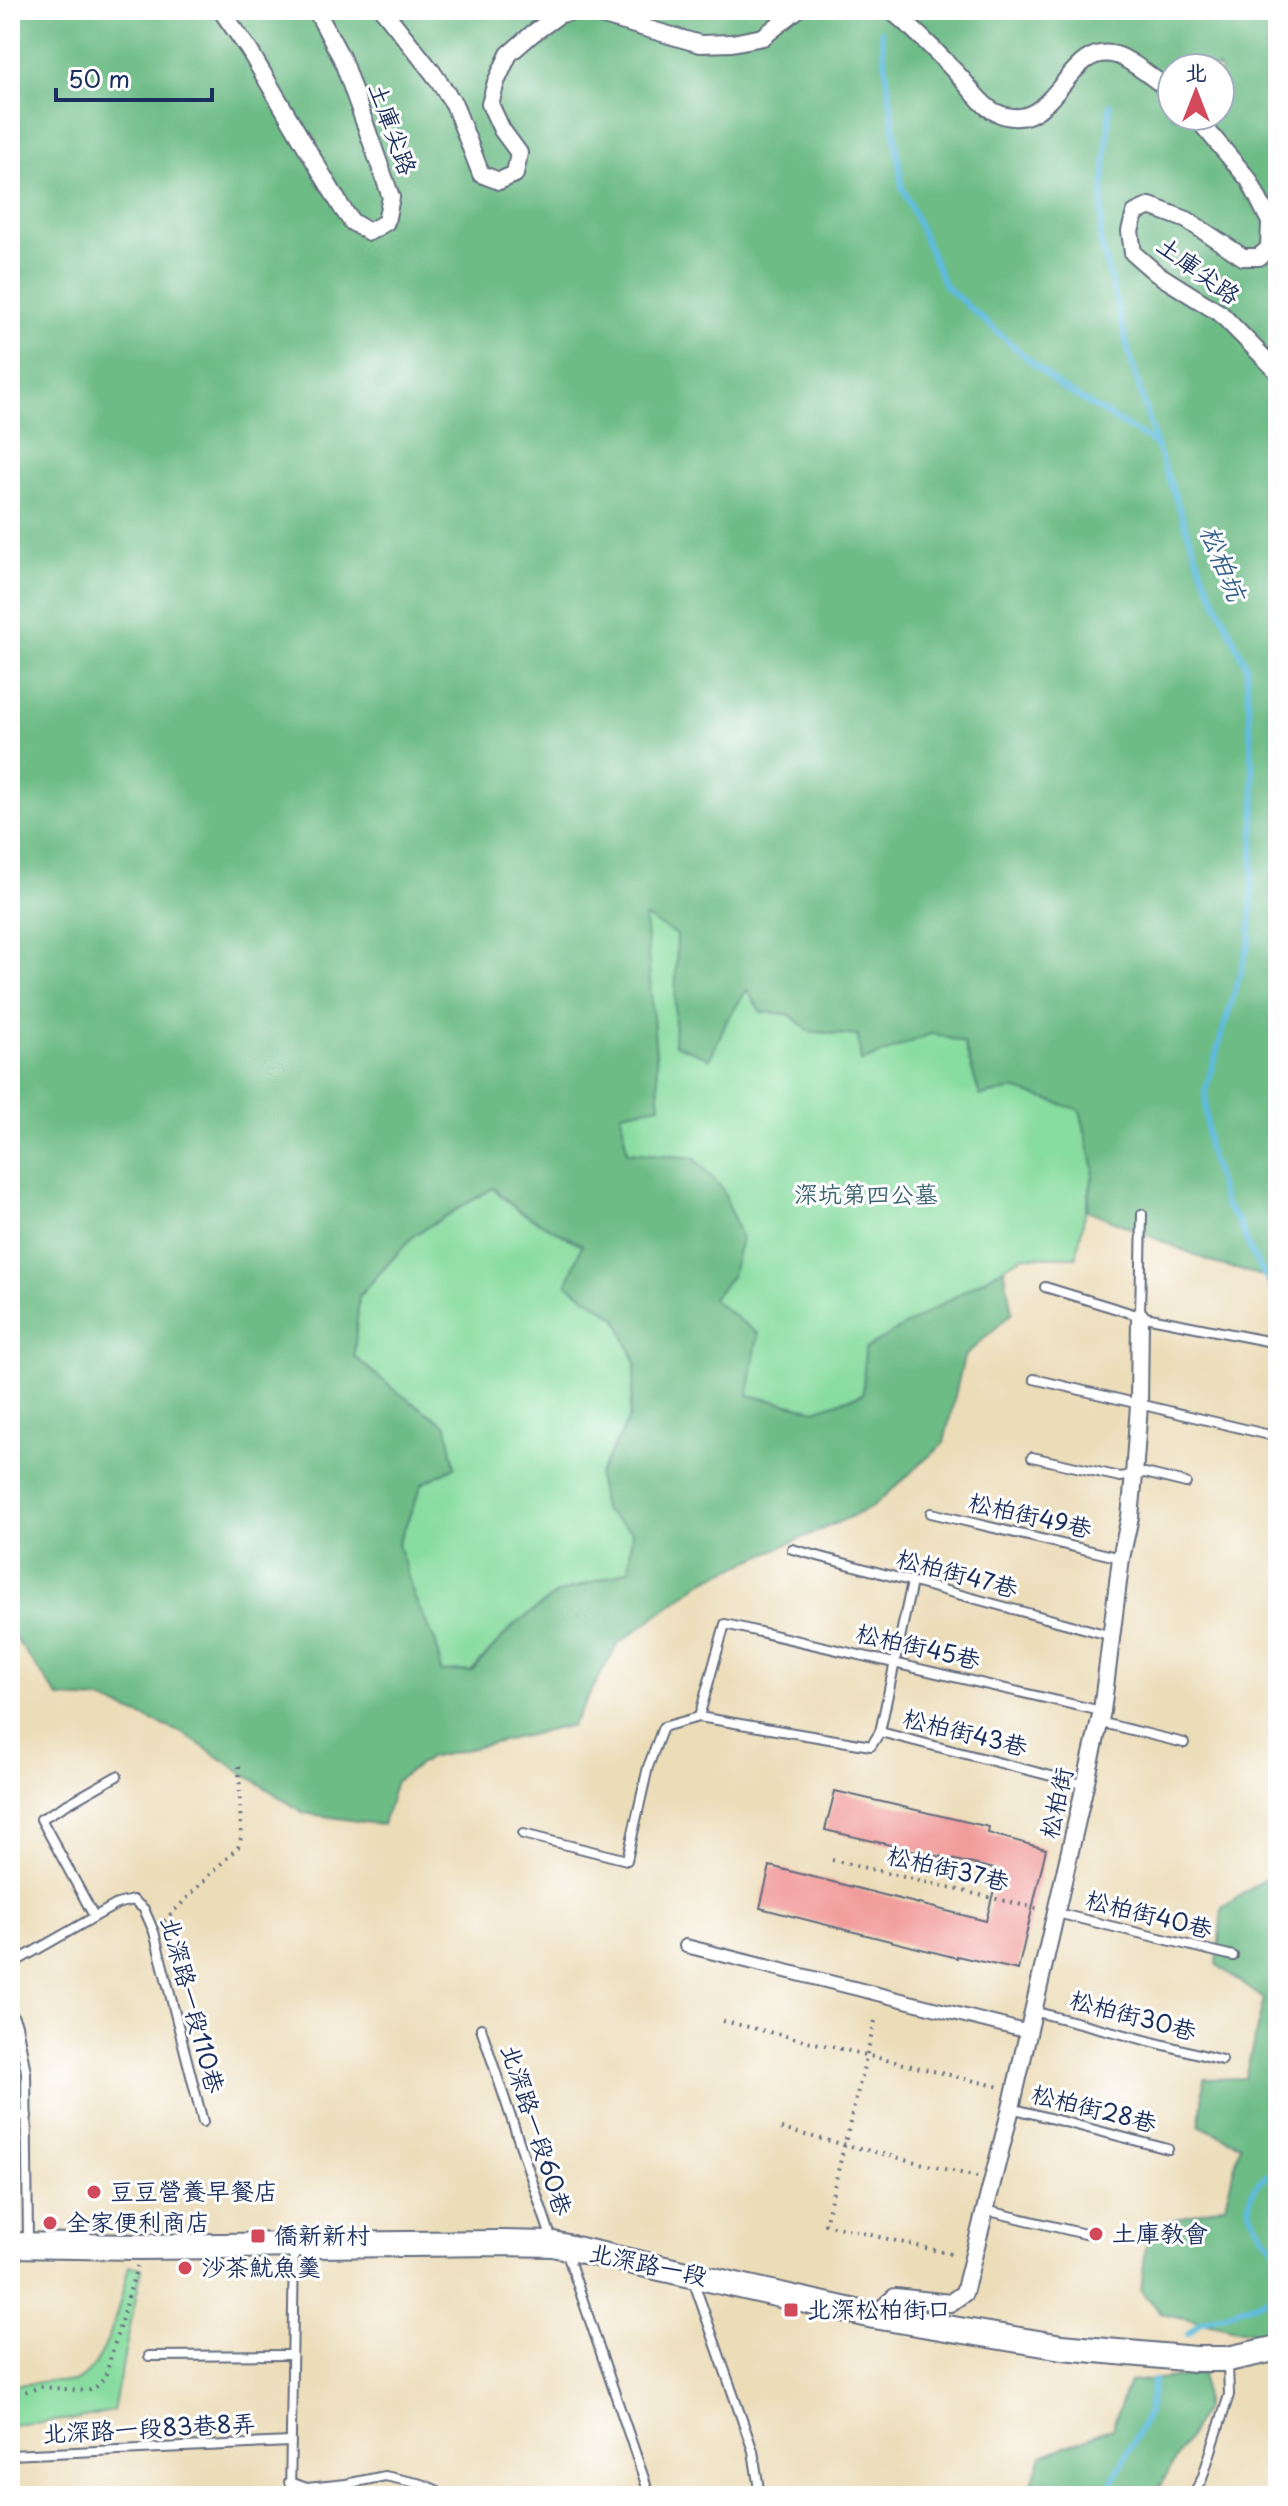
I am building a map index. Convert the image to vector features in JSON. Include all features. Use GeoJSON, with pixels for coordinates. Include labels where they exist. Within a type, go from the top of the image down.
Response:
{"type":"FeatureCollection","features":[{"type":"Feature","properties":{"kind":"main road","name":"北深路一段"},"geometry":{"type":"LineString","coordinates":[[19,2245],[559,2246],[874,2316],[1062,2347],[1195,2359],[1228,2359],[1278,2348]]}},
{"type":"Feature","properties":{"kind":"street","name":"土庫尖路"},"geometry":{"type":"LineString","coordinates":[[221,10],[249,50],[342,208],[352,222],[369,232],[386,222],[391,197],[342,59],[316,10]]}},
{"type":"Feature","properties":{"kind":"street"},"geometry":{"type":"LineString","coordinates":[[383,10],[454,104],[481,174],[499,181],[515,174],[519,153],[502,130],[490,104],[496,82],[509,54],[560,14],[583,10],[700,44],[716,44],[763,37],[797,10]]}},
{"type":"Feature","properties":{"kind":"street"},"geometry":{"type":"LineString","coordinates":[[890,10],[915,29],[992,111],[1016,119],[1043,108],[1081,63],[1101,54],[1117,55],[1156,81]]}},
{"type":"Feature","properties":{"kind":"street","name":"土庫尖路"},"geometry":{"type":"LineString","coordinates":[[1208,132],[1249,180],[1270,222],[1269,248],[1259,257],[1243,257],[1187,220],[1150,206],[1135,213],[1130,231],[1133,253],[1156,273],[1221,314],[1278,372]]}},
{"type":"Feature","properties":{"kind":"street","name":"松柏街"},"geometry":{"type":"LineString","coordinates":[[874,2316],[895,2297],[950,2303],[964,2293],[973,2260],[1101,1716],[1121,1558],[1130,1517],[1139,1405],[1140,1316]]}},
{"type":"Feature","properties":{"kind":"street"},"geometry":{"type":"LineString","coordinates":[[686,1946],[1029,2032]]}},
{"type":"Feature","properties":{"kind":"lane","name":"松柏街"},"geometry":{"type":"LineString","coordinates":[[1140,1316],[1142,1214]]}},
{"type":"Feature","properties":{"kind":"lane"},"geometry":{"type":"LineString","coordinates":[[1045,1287],[1140,1316],[1277,1343]]}},
{"type":"Feature","properties":{"kind":"lane"},"geometry":{"type":"LineString","coordinates":[[1034,1379],[1278,1437]]}},
{"type":"Feature","properties":{"kind":"lane"},"geometry":{"type":"LineString","coordinates":[[1032,1457],[1120,1477],[1145,1473],[1186,1483]]}},
{"type":"Feature","properties":{"kind":"lane","name":"松柏街49巷"},"geometry":{"type":"LineString","coordinates":[[931,1513],[1121,1558]]}},
{"type":"Feature","properties":{"kind":"lane","name":"松柏街47巷"},"geometry":{"type":"LineString","coordinates":[[792,1549],[1112,1636]]}},
{"type":"Feature","properties":{"kind":"lane"},"geometry":{"type":"LineString","coordinates":[[880,1732],[912,1582]]}},
{"type":"Feature","properties":{"kind":"lane","name":"松柏街45巷"},"geometry":{"type":"LineString","coordinates":[[699,1717],[725,1624],[895,1662],[1101,1716],[1184,1743]]}},
{"type":"Feature","properties":{"kind":"lane"},"geometry":{"type":"LineString","coordinates":[[523,1834],[627,1860],[648,1767],[663,1727],[699,1717]]}},
{"type":"Feature","properties":{"kind":"lane","name":"松柏街43巷"},"geometry":{"type":"LineString","coordinates":[[699,1717],[871,1746],[880,1732],[1086,1785]]}},
{"type":"Feature","properties":{"kind":"lane"},"geometry":{"type":"LineString","coordinates":[[94,1916],[41,1819],[117,1776]]}},
{"type":"Feature","properties":{"kind":"lane","name":"北深路一段110巷"},"geometry":{"type":"LineString","coordinates":[[10,1965],[94,1916],[133,1900],[144,1909],[154,1932],[203,2122]]}},
{"type":"Feature","properties":{"kind":"lane","name":"松柏街40巷"},"geometry":{"type":"LineString","coordinates":[[1057,1913],[1233,1956]]}},
{"type":"Feature","properties":{"kind":"lane"},"geometry":{"type":"LineString","coordinates":[[10,2009],[17,2025],[26,2072],[27,2116],[19,2245]]}},
{"type":"Feature","properties":{"kind":"lane","name":"松柏街30巷"},"geometry":{"type":"LineString","coordinates":[[1033,2011],[1222,2060]]}},
{"type":"Feature","properties":{"kind":"lane","name":"北深路一段60巷"},"geometry":{"type":"LineString","coordinates":[[481,2028],[650,2496]]}},
{"type":"Feature","properties":{"kind":"lane","name":"松柏街28巷"},"geometry":{"type":"LineString","coordinates":[[1011,2108],[1168,2149]]}},
{"type":"Feature","properties":{"kind":"lane"},"geometry":{"type":"LineString","coordinates":[[10,2116],[27,2116]]}},
{"type":"Feature","properties":{"kind":"lane"},"geometry":{"type":"LineString","coordinates":[[985,2210],[1085,2234]]}},
{"type":"Feature","properties":{"kind":"lane"},"geometry":{"type":"LineString","coordinates":[[290,2496],[294,2244]]}},
{"type":"Feature","properties":{"kind":"lane"},"geometry":{"type":"LineString","coordinates":[[690,2273],[753,2451],[760,2496]]}},
{"type":"Feature","properties":{"kind":"lane"},"geometry":{"type":"LineString","coordinates":[[149,2356],[292,2355]]}},
{"type":"Feature","properties":{"kind":"lane"},"geometry":{"type":"LineString","coordinates":[[1192,2496],[1202,2479],[1229,2395],[1228,2359]]}},
{"type":"Feature","properties":{"kind":"lane","name":"北深路一段83巷8弄"},"geometry":{"type":"LineString","coordinates":[[10,2455],[290,2442]]}},
{"type":"Feature","properties":{"kind":"lane"},"geometry":{"type":"LineString","coordinates":[[289,2482],[307,2488],[385,2476],[422,2484],[436,2490],[436,2496]]}},
{"type":"Feature","properties":{"kind":"path"},"geometry":{"type":"LineString","coordinates":[[154,1932],[238,1847],[241,1838],[239,1764]]}},
{"type":"Feature","properties":{"kind":"path","name":"松柏街37巷"},"geometry":{"type":"LineString","coordinates":[[832,1860],[1057,1913]]}},
{"type":"Feature","properties":{"kind":"path"},"geometry":{"type":"LineString","coordinates":[[723,2021],[1015,2091]]}},
{"type":"Feature","properties":{"kind":"path"},"geometry":{"type":"LineString","coordinates":[[875,2021],[825,2224],[973,2260]]}},
{"type":"Feature","properties":{"kind":"path"},"geometry":{"type":"LineString","coordinates":[[781,2129],[992,2181]]}},
{"type":"Feature","properties":{"kind":"path"},"geometry":{"type":"LineString","coordinates":[[10,2396],[42,2387],[87,2391],[99,2384],[105,2377],[136,2269],[139,2247]]}},
{"type":"Feature","properties":{"kind":"green space"},"geometry":{"type":"Polygon","coordinates":[[[10,10],[1278,10],[1278,1280],[1217,1264],[1087,1210],[1094,1169],[1080,1110],[1014,1089],[980,1096],[964,1043],[933,1033],[861,1062],[858,1036],[809,1031],[789,1014],[761,1012],[747,990],[727,1020],[710,1058],[674,1044],[677,935],[645,917],[660,1106],[621,1113],[627,1152],[694,1158],[722,1188],[741,1238],[732,1275],[712,1299],[758,1334],[748,1395],[815,1410],[863,1394],[865,1349],[1004,1268],[1012,1313],[964,1357],[944,1443],[871,1508],[703,1581],[618,1644],[572,1725],[429,1758],[396,1781],[383,1825],[304,1813],[182,1733],[103,1700],[59,1698],[10,1631],[10,10]],[[493,1188],[414,1235],[359,1296],[354,1356],[393,1389],[447,1426],[455,1467],[422,1484],[398,1544],[414,1597],[436,1643],[441,1672],[472,1671],[514,1625],[557,1594],[629,1570],[632,1531],[603,1510],[598,1476],[629,1419],[636,1363],[617,1318],[567,1284],[582,1245],[517,1210],[493,1188]]]}},
{"type":"Feature","properties":{"kind":"green space","name":"深坑第四公墓"},"geometry":{"type":"Polygon","coordinates":[[[644,916],[677,935],[710,1058],[727,1020],[747,990],[761,1012],[789,1014],[810,1031],[858,1036],[861,1061],[933,1032],[964,1043],[980,1096],[1014,1089],[1080,1109],[1094,1169],[1076,1257],[1024,1256],[865,1349],[863,1394],[815,1410],[747,1395],[758,1334],[711,1299],[732,1275],[694,1158],[627,1152],[620,1113],[660,1106],[644,916]]]}},
{"type":"Feature","properties":{"kind":"green space"},"geometry":{"type":"Polygon","coordinates":[[[493,1188],[517,1210],[582,1245],[567,1284],[617,1318],[636,1363],[629,1419],[598,1476],[603,1510],[632,1530],[629,1570],[557,1594],[514,1625],[472,1671],[441,1672],[436,1643],[414,1597],[398,1544],[422,1484],[393,1389],[354,1356],[359,1296],[414,1235],[493,1188]]]}},
{"type":"Feature","properties":{"kind":"green space"},"geometry":{"type":"Polygon","coordinates":[[[1278,1870],[1278,2322],[1258,2335],[1162,2313],[1141,2291],[1148,2227],[1225,2205],[1240,2144],[1200,2126],[1204,2079],[1245,2078],[1264,1999],[1217,1965],[1222,1908],[1278,1870]]]}},
{"type":"Feature","properties":{"kind":"green space"},"geometry":{"type":"Polygon","coordinates":[[[129,2266],[142,2268],[113,2411],[74,2419],[10,2425],[10,2384],[73,2382],[95,2364],[111,2332],[129,2266]]]}},
{"type":"Feature","properties":{"kind":"green space"},"geometry":{"type":"Polygon","coordinates":[[[1203,2374],[1204,2410],[1154,2496],[1027,2496],[1042,2456],[1112,2428],[1129,2382],[1203,2374]]]}},
{"type":"Feature","properties":{"kind":"building"},"geometry":{"type":"Polygon","coordinates":[[[835,1791],[989,1827],[988,1833],[1046,1849],[1018,1970],[957,1958],[760,1908],[770,1866],[986,1921],[999,1870],[825,1830],[835,1791]]]}},
{"type":"Feature","properties":{"kind":"waterway","name":"松柏坑"},"geometry":{"type":"LineString","coordinates":[[881,32],[902,187],[945,286],[1059,386],[1156,444],[1203,574],[1246,665],[1255,805],[1250,940],[1205,1091],[1208,1148],[1225,1205],[1238,1221],[1252,1254],[1278,1298]]}},
{"type":"Feature","properties":{"kind":"waterway"},"geometry":{"type":"LineString","coordinates":[[1110,104],[1100,239],[1156,444]]}},
{"type":"Feature","properties":{"kind":"waterway","name":"松柏坑"},"geometry":{"type":"LineString","coordinates":[[1278,2171],[1259,2182],[1250,2201],[1254,2221],[1278,2254]]}},
{"type":"Feature","properties":{"kind":"waterway","name":"松柏坑"},"geometry":{"type":"LineString","coordinates":[[1188,2334],[1200,2323],[1278,2295]]}},
{"type":"Feature","properties":{"kind":"waterway","name":"松柏坑"},"geometry":{"type":"LineString","coordinates":[[1105,2496],[1147,2415],[1154,2380]]}},
{"type":"Feature","properties":{"kind":"place","name":"豆豆營養早餐店"},"geometry":{"type":"Point","coordinates":[94,2192]}},
{"type":"Feature","properties":{"kind":"place","name":"全家便利商店"},"geometry":{"type":"Point","coordinates":[50,2223]}},
{"type":"Feature","properties":{"kind":"place","name":"土庫教會"},"geometry":{"type":"Point","coordinates":[1096,2234]}},
{"type":"Feature","properties":{"kind":"place","name":"僑新新村"},"geometry":{"type":"Point","coordinates":[258,2236]}},
{"type":"Feature","properties":{"kind":"place","name":"沙茶魷魚羹"},"geometry":{"type":"Point","coordinates":[185,2268]}},
{"type":"Feature","properties":{"kind":"place","name":"北深松柏街口"},"geometry":{"type":"Point","coordinates":[791,2310]}}]}
